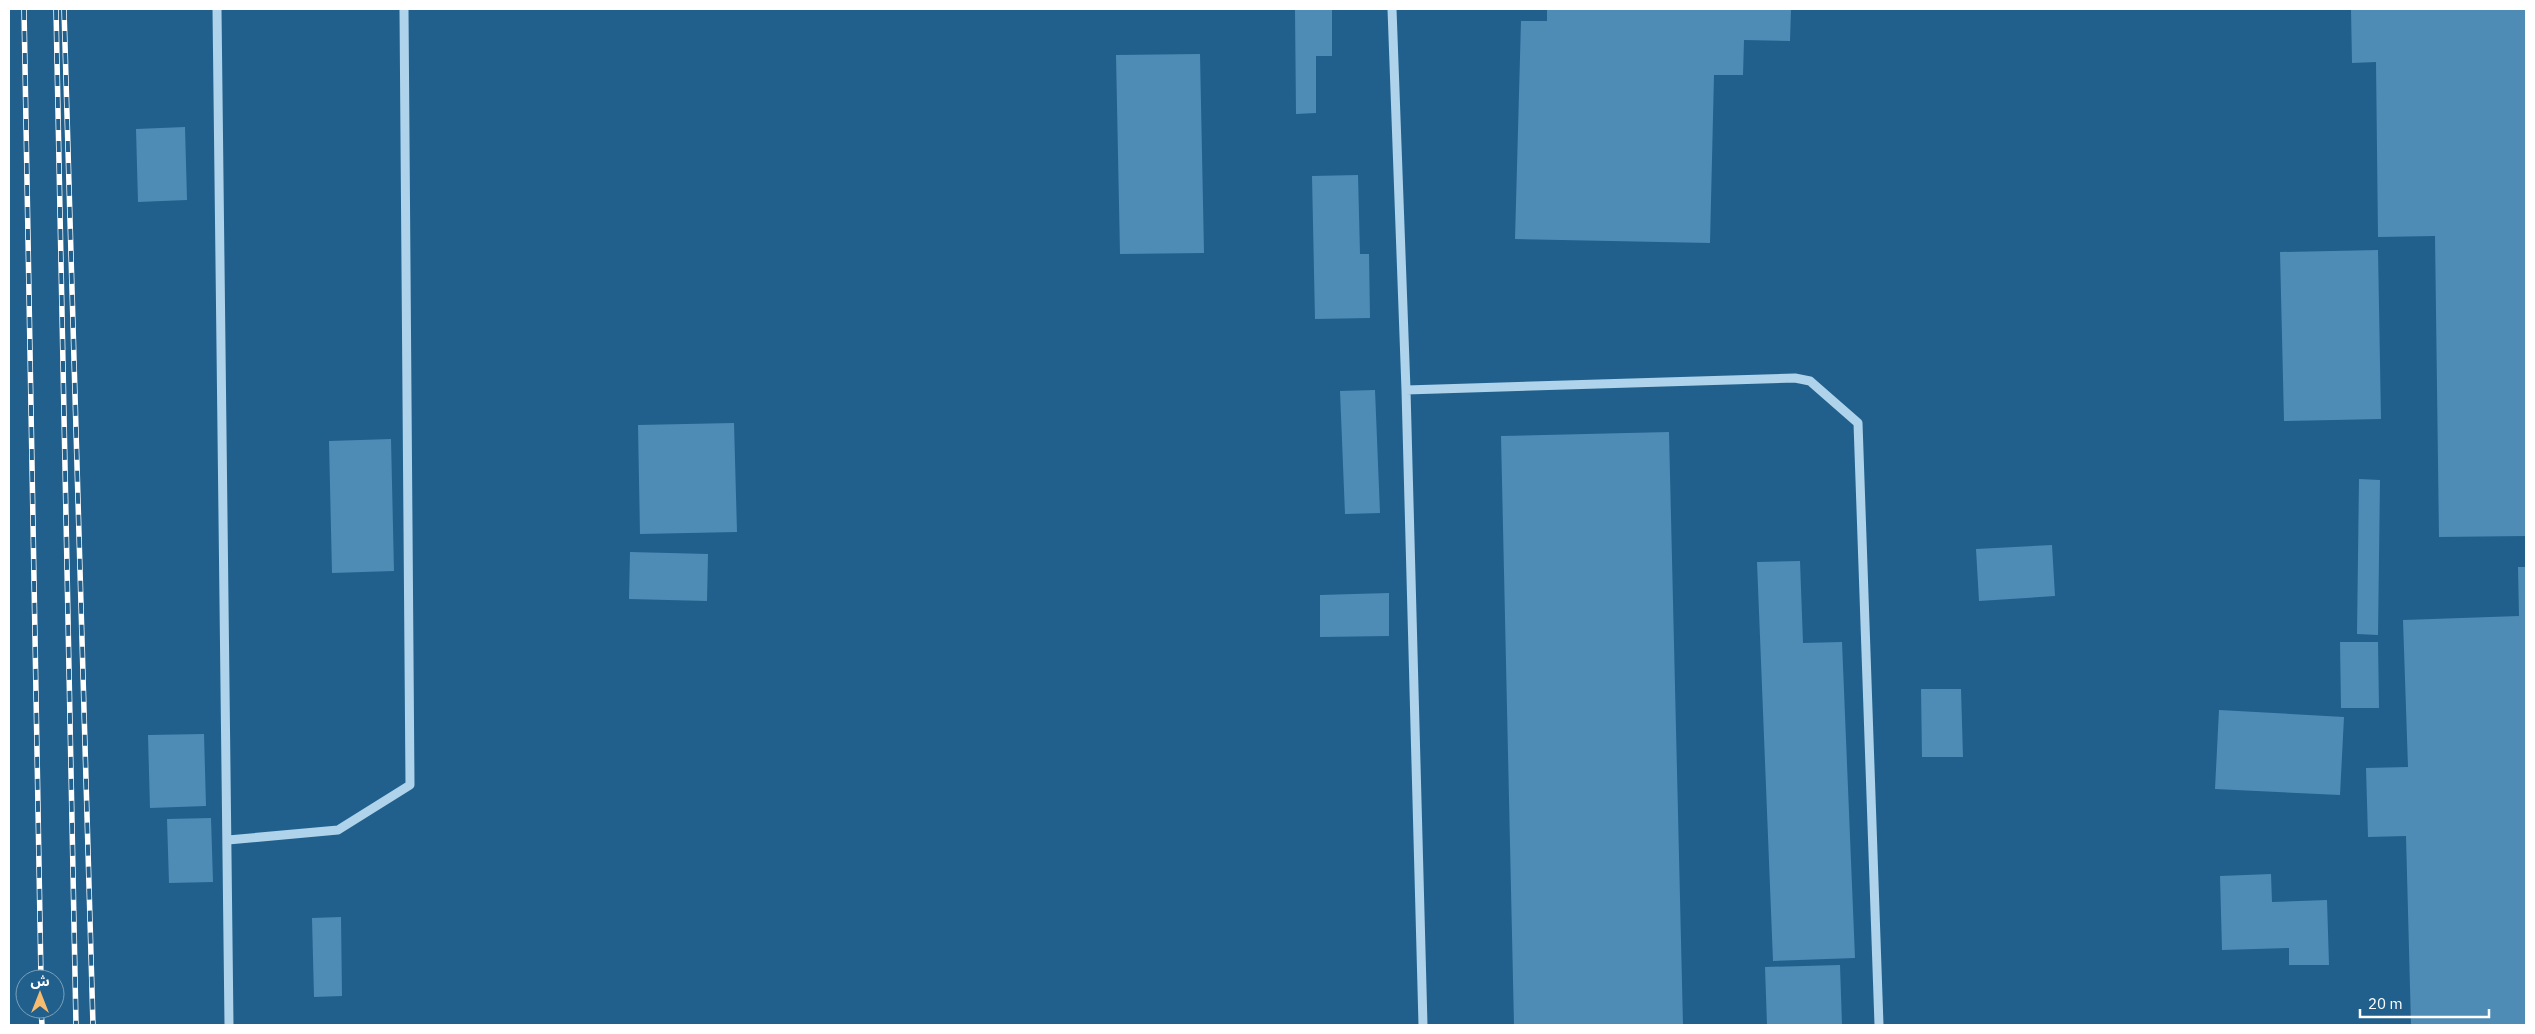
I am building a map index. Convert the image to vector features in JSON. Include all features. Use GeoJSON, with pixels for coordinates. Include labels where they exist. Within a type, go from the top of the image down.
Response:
{"type":"FeatureCollection","features":[{"type":"Feature","properties":{"kind":"lane"},"geometry":{"type":"LineString","coordinates":[[216,9],[229,1025]]}},
{"type":"Feature","properties":{"kind":"lane"},"geometry":{"type":"LineString","coordinates":[[228,840],[338,830],[410,785],[404,9]]}},
{"type":"Feature","properties":{"kind":"lane"},"geometry":{"type":"LineString","coordinates":[[1392,9],[1406,390],[1423,1025]]}},
{"type":"Feature","properties":{"kind":"lane"},"geometry":{"type":"LineString","coordinates":[[1406,390],[1795,378],[1810,381],[1858,423],[1879,1025]]}},
{"type":"Feature","properties":{"kind":"building"},"geometry":{"type":"Polygon","coordinates":[[[1295,9],[1332,9],[1332,56],[1316,56],[1316,113],[1296,114],[1295,9]]]}},
{"type":"Feature","properties":{"kind":"building"},"geometry":{"type":"Polygon","coordinates":[[[1547,9],[1791,9],[1790,41],[1744,40],[1743,75],[1714,75],[1710,243],[1515,239],[1521,21],[1547,21],[1547,9]]]}},
{"type":"Feature","properties":{"kind":"building"},"geometry":{"type":"Polygon","coordinates":[[[2351,9],[2526,9],[2526,536],[2439,537],[2435,236],[2378,237],[2376,62],[2352,63],[2351,9]]]}},
{"type":"Feature","properties":{"kind":"building"},"geometry":{"type":"Polygon","coordinates":[[[1200,54],[1204,253],[1120,254],[1116,55],[1200,54]]]}},
{"type":"Feature","properties":{"kind":"building"},"geometry":{"type":"Polygon","coordinates":[[[185,127],[187,200],[138,202],[136,129],[185,127]]]}},
{"type":"Feature","properties":{"kind":"building"},"geometry":{"type":"Polygon","coordinates":[[[1358,175],[1360,254],[1369,254],[1370,318],[1315,319],[1312,176],[1358,175]]]}},
{"type":"Feature","properties":{"kind":"building"},"geometry":{"type":"Polygon","coordinates":[[[2378,250],[2381,419],[2284,421],[2280,252],[2378,250]]]}},
{"type":"Feature","properties":{"kind":"building"},"geometry":{"type":"Polygon","coordinates":[[[1375,390],[1380,513],[1345,514],[1340,391],[1375,390]]]}},
{"type":"Feature","properties":{"kind":"building"},"geometry":{"type":"Polygon","coordinates":[[[734,423],[737,532],[640,534],[638,425],[734,423]]]}},
{"type":"Feature","properties":{"kind":"building"},"geometry":{"type":"Polygon","coordinates":[[[1669,432],[1683,1025],[1514,1025],[1501,436],[1669,432]]]}},
{"type":"Feature","properties":{"kind":"building"},"geometry":{"type":"Polygon","coordinates":[[[391,439],[394,571],[332,573],[329,441],[391,439]]]}},
{"type":"Feature","properties":{"kind":"building"},"geometry":{"type":"Polygon","coordinates":[[[2359,479],[2380,480],[2378,635],[2357,634],[2359,479]]]}},
{"type":"Feature","properties":{"kind":"building"},"geometry":{"type":"Polygon","coordinates":[[[2052,545],[2055,596],[1979,601],[1976,549],[2052,545]]]}},
{"type":"Feature","properties":{"kind":"building"},"geometry":{"type":"Polygon","coordinates":[[[630,552],[708,554],[707,601],[629,599],[630,552]]]}},
{"type":"Feature","properties":{"kind":"building"},"geometry":{"type":"Polygon","coordinates":[[[1800,561],[1803,643],[1842,642],[1855,958],[1773,961],[1757,562],[1800,561]]]}},
{"type":"Feature","properties":{"kind":"building"},"geometry":{"type":"Polygon","coordinates":[[[2518,567],[2526,567],[2526,1025],[2411,1025],[2406,836],[2368,837],[2366,768],[2408,767],[2403,620],[2519,616],[2518,567]]]}},
{"type":"Feature","properties":{"kind":"building"},"geometry":{"type":"Polygon","coordinates":[[[1389,593],[1389,636],[1320,637],[1320,595],[1389,593]]]}},
{"type":"Feature","properties":{"kind":"building"},"geometry":{"type":"Polygon","coordinates":[[[2340,642],[2378,642],[2379,708],[2341,708],[2340,642]]]}},
{"type":"Feature","properties":{"kind":"building"},"geometry":{"type":"Polygon","coordinates":[[[1921,689],[1961,689],[1963,757],[1922,757],[1921,689]]]}},
{"type":"Feature","properties":{"kind":"building"},"geometry":{"type":"Polygon","coordinates":[[[2219,710],[2344,717],[2340,795],[2215,789],[2219,710]]]}},
{"type":"Feature","properties":{"kind":"building"},"geometry":{"type":"Polygon","coordinates":[[[204,734],[206,806],[150,808],[148,735],[204,734]]]}},
{"type":"Feature","properties":{"kind":"building"},"geometry":{"type":"Polygon","coordinates":[[[211,818],[213,882],[169,883],[167,819],[211,818]]]}},
{"type":"Feature","properties":{"kind":"building"},"geometry":{"type":"Polygon","coordinates":[[[2271,874],[2272,902],[2327,900],[2329,965],[2289,965],[2289,948],[2222,950],[2220,876],[2271,874]]]}},
{"type":"Feature","properties":{"kind":"building"},"geometry":{"type":"Polygon","coordinates":[[[341,917],[342,996],[314,997],[312,918],[341,917]]]}},
{"type":"Feature","properties":{"kind":"building"},"geometry":{"type":"Polygon","coordinates":[[[1840,965],[1842,1025],[1767,1025],[1765,967],[1840,965]]]}},
{"type":"Feature","properties":{"kind":"railway"},"geometry":{"type":"LineString","coordinates":[[24,9],[41,969]]}},
{"type":"Feature","properties":{"kind":"railway"},"geometry":{"type":"LineString","coordinates":[[56,9],[76,1025]]}},
{"type":"Feature","properties":{"kind":"railway"},"geometry":{"type":"LineString","coordinates":[[64,9],[93,1025]]}},
{"type":"Feature","properties":{"kind":"railway"},"geometry":{"type":"LineString","coordinates":[[42,1019],[42,1025]]}}]}
